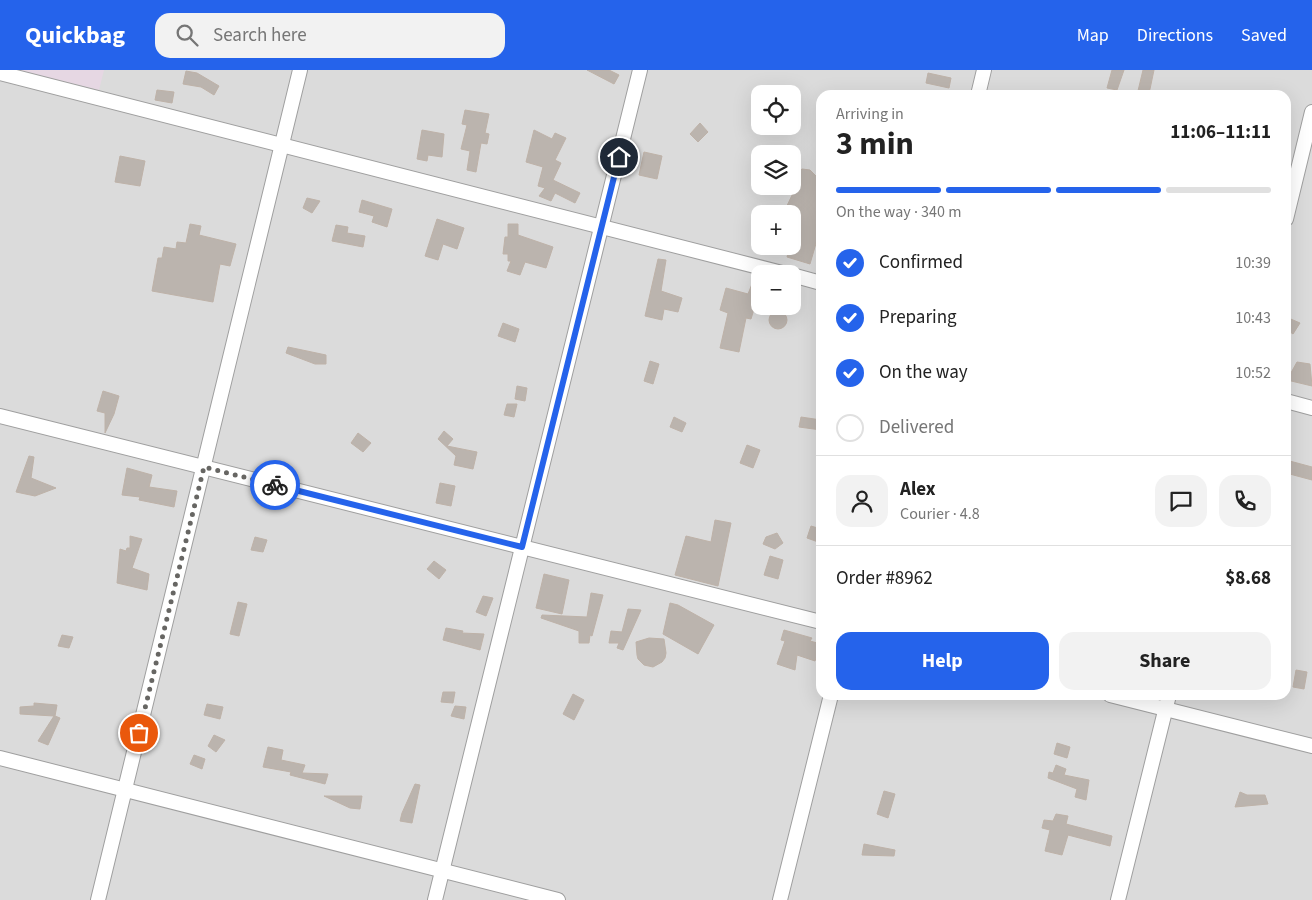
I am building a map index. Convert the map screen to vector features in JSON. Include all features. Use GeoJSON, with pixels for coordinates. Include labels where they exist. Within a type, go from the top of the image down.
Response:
{"type":"FeatureCollection","features":[{"type":"Feature","properties":{"kind":"street"},"geometry":{"type":"LineString","coordinates":[[98,900],[300,70]]}},
{"type":"Feature","properties":{"kind":"street"},"geometry":{"type":"LineString","coordinates":[[435,900],[640,70]]}},
{"type":"Feature","properties":{"kind":"street"},"geometry":{"type":"LineString","coordinates":[[979,90],[984,70]]}},
{"type":"Feature","properties":{"kind":"street"},"geometry":{"type":"LineString","coordinates":[[0,73],[751,265]]}},
{"type":"Feature","properties":{"kind":"street"},"geometry":{"type":"LineString","coordinates":[[1291,198],[1312,112]]}},
{"type":"Feature","properties":{"kind":"street"},"geometry":{"type":"LineString","coordinates":[[801,278],[816,282]]}},
{"type":"Feature","properties":{"kind":"street"},"geometry":{"type":"LineString","coordinates":[[1291,402],[1312,408]]}},
{"type":"Feature","properties":{"kind":"street"},"geometry":{"type":"LineString","coordinates":[[0,416],[816,621]]}},
{"type":"Feature","properties":{"kind":"street"},"geometry":{"type":"LineString","coordinates":[[780,900],[829,700]]}},
{"type":"Feature","properties":{"kind":"street"},"geometry":{"type":"LineString","coordinates":[[1130,700],[1312,746]]}},
{"type":"Feature","properties":{"kind":"street"},"geometry":{"type":"LineString","coordinates":[[1118,900],[1168,700]]}},
{"type":"Feature","properties":{"kind":"street"},"geometry":{"type":"LineString","coordinates":[[0,758],[558,900]]}},
{"type":"Feature","properties":{"kind":"shaded area"},"geometry":{"type":"Polygon","coordinates":[[[0,70],[1312,70],[1312,900],[0,900],[0,70]]]}},
{"type":"Feature","properties":{"kind":"shaded area"},"geometry":{"type":"Polygon","coordinates":[[[17,70],[104,70],[99,90],[17,70]]]}},
{"type":"Feature","properties":{"kind":"building"},"geometry":{"type":"Polygon","coordinates":[[[587,70],[609,70],[619,75],[614,84],[587,70]]]}},
{"type":"Feature","properties":{"kind":"building"},"geometry":{"type":"Polygon","coordinates":[[[1112,70],[1124,70],[1117,90],[1107,88],[1112,70]]]}},
{"type":"Feature","properties":{"kind":"building"},"geometry":{"type":"Polygon","coordinates":[[[1143,70],[1154,70],[1150,90],[1138,90],[1143,70]]]}},
{"type":"Feature","properties":{"kind":"building"},"geometry":{"type":"Polygon","coordinates":[[[186,71],[197,73],[219,86],[214,95],[201,87],[183,84],[186,71]]]}},
{"type":"Feature","properties":{"kind":"building"},"geometry":{"type":"Polygon","coordinates":[[[928,73],[951,78],[949,88],[926,83],[928,73]]]}},
{"type":"Feature","properties":{"kind":"building"},"geometry":{"type":"Polygon","coordinates":[[[157,90],[174,92],[172,103],[155,100],[157,90]]]}},
{"type":"Feature","properties":{"kind":"building"},"geometry":{"type":"Polygon","coordinates":[[[465,110],[489,114],[485,133],[489,134],[487,144],[481,143],[476,172],[467,170],[470,151],[461,149],[467,125],[462,124],[465,110]]]}},
{"type":"Feature","properties":{"kind":"building"},"geometry":{"type":"Polygon","coordinates":[[[700,123],[708,132],[698,142],[690,134],[700,123]]]}},
{"type":"Feature","properties":{"kind":"building"},"geometry":{"type":"Polygon","coordinates":[[[422,130],[444,134],[442,157],[428,155],[427,161],[417,159],[422,130]]]}},
{"type":"Feature","properties":{"kind":"building"},"geometry":{"type":"Polygon","coordinates":[[[534,130],[552,139],[555,133],[566,138],[555,160],[561,163],[553,180],[580,193],[575,203],[555,193],[551,201],[539,196],[545,188],[538,186],[543,167],[526,162],[534,130]]]}},
{"type":"Feature","properties":{"kind":"building"},"geometry":{"type":"Polygon","coordinates":[[[644,152],[662,156],[657,179],[639,175],[644,152]]]}},
{"type":"Feature","properties":{"kind":"building"},"geometry":{"type":"Polygon","coordinates":[[[120,156],[145,161],[140,186],[115,182],[120,156]]]}},
{"type":"Feature","properties":{"kind":"building"},"geometry":{"type":"Polygon","coordinates":[[[801,170],[810,170],[816,176],[816,243],[810,264],[787,257],[788,255],[801,255],[801,205],[787,205],[792,195],[801,195],[801,170]]]}},
{"type":"Feature","properties":{"kind":"building"},"geometry":{"type":"Polygon","coordinates":[[[307,198],[320,201],[312,213],[303,208],[307,198]]]}},
{"type":"Feature","properties":{"kind":"building"},"geometry":{"type":"Polygon","coordinates":[[[362,200],[392,209],[387,227],[372,222],[374,216],[359,212],[362,200]]]}},
{"type":"Feature","properties":{"kind":"building"},"geometry":{"type":"Polygon","coordinates":[[[437,219],[464,228],[457,249],[443,244],[438,260],[425,256],[437,219]]]}},
{"type":"Feature","properties":{"kind":"building"},"geometry":{"type":"Polygon","coordinates":[[[190,224],[201,226],[199,235],[236,244],[230,266],[220,264],[213,302],[152,291],[158,258],[162,258],[164,247],[176,249],[177,242],[186,243],[190,224]]]}},
{"type":"Feature","properties":{"kind":"building"},"geometry":{"type":"Polygon","coordinates":[[[508,224],[518,224],[518,235],[553,247],[546,268],[525,262],[520,275],[507,271],[511,261],[508,261],[508,254],[503,254],[505,237],[508,237],[508,224]]]}},
{"type":"Feature","properties":{"kind":"building"},"geometry":{"type":"Polygon","coordinates":[[[336,225],[348,227],[347,233],[365,236],[363,247],[332,241],[336,225]]]}},
{"type":"Feature","properties":{"kind":"building"},"geometry":{"type":"Polygon","coordinates":[[[658,259],[666,260],[661,291],[682,298],[678,312],[664,309],[662,320],[645,316],[658,259]]]}},
{"type":"Feature","properties":{"kind":"building"},"geometry":{"type":"Polygon","coordinates":[[[751,286],[752,315],[751,319],[746,318],[739,352],[720,348],[728,313],[720,310],[726,288],[748,294],[751,286]]]}},
{"type":"Feature","properties":{"kind":"building"},"geometry":{"type":"Polygon","coordinates":[[[771,315],[785,315],[787,320],[784,326],[778,329],[772,326],[769,320],[771,315]]]}},
{"type":"Feature","properties":{"kind":"building"},"geometry":{"type":"Polygon","coordinates":[[[1291,319],[1300,323],[1293,334],[1291,333],[1291,319]]]}},
{"type":"Feature","properties":{"kind":"building"},"geometry":{"type":"Polygon","coordinates":[[[503,323],[519,329],[515,342],[498,336],[503,323]]]}},
{"type":"Feature","properties":{"kind":"building"},"geometry":{"type":"Polygon","coordinates":[[[288,347],[326,355],[326,364],[315,364],[286,353],[288,347]]]}},
{"type":"Feature","properties":{"kind":"building"},"geometry":{"type":"Polygon","coordinates":[[[650,361],[659,364],[653,384],[644,381],[650,361]]]}},
{"type":"Feature","properties":{"kind":"building"},"geometry":{"type":"Polygon","coordinates":[[[1297,362],[1310,364],[1312,386],[1291,381],[1291,373],[1297,362]]]}},
{"type":"Feature","properties":{"kind":"building"},"geometry":{"type":"Polygon","coordinates":[[[517,386],[527,388],[525,401],[515,399],[517,386]]]}},
{"type":"Feature","properties":{"kind":"building"},"geometry":{"type":"Polygon","coordinates":[[[103,391],[119,396],[114,414],[105,433],[105,413],[97,411],[103,391]]]}},
{"type":"Feature","properties":{"kind":"building"},"geometry":{"type":"Polygon","coordinates":[[[507,404],[517,404],[514,417],[504,415],[507,404]]]}},
{"type":"Feature","properties":{"kind":"building"},"geometry":{"type":"Polygon","coordinates":[[[674,417],[686,423],[682,432],[670,427],[674,417]]]}},
{"type":"Feature","properties":{"kind":"building"},"geometry":{"type":"Polygon","coordinates":[[[801,417],[816,419],[816,429],[799,427],[801,417]]]}},
{"type":"Feature","properties":{"kind":"building"},"geometry":{"type":"Polygon","coordinates":[[[444,431],[453,439],[447,446],[477,452],[473,469],[454,465],[456,456],[438,439],[444,431]]]}},
{"type":"Feature","properties":{"kind":"building"},"geometry":{"type":"Polygon","coordinates":[[[358,433],[371,443],[363,452],[351,443],[358,433]]]}},
{"type":"Feature","properties":{"kind":"building"},"geometry":{"type":"Polygon","coordinates":[[[747,445],[760,450],[753,468],[740,463],[747,445]]]}},
{"type":"Feature","properties":{"kind":"building"},"geometry":{"type":"Polygon","coordinates":[[[29,456],[34,457],[31,478],[56,488],[35,496],[16,492],[29,456]]]}},
{"type":"Feature","properties":{"kind":"building"},"geometry":{"type":"Polygon","coordinates":[[[1291,461],[1312,467],[1312,480],[1291,474],[1291,461]]]}},
{"type":"Feature","properties":{"kind":"building"},"geometry":{"type":"Polygon","coordinates":[[[127,468],[152,475],[149,487],[177,491],[174,507],[139,500],[140,497],[122,495],[127,468]]]}},
{"type":"Feature","properties":{"kind":"building"},"geometry":{"type":"Polygon","coordinates":[[[440,483],[455,486],[451,506],[436,503],[440,483]]]}},
{"type":"Feature","properties":{"kind":"building"},"geometry":{"type":"Polygon","coordinates":[[[715,520],[731,523],[718,586],[675,575],[686,536],[711,542],[715,520]]]}},
{"type":"Feature","properties":{"kind":"building"},"geometry":{"type":"Polygon","coordinates":[[[811,526],[816,528],[816,541],[807,538],[811,526]]]}},
{"type":"Feature","properties":{"kind":"building"},"geometry":{"type":"Polygon","coordinates":[[[777,533],[783,543],[775,549],[763,544],[766,537],[777,533]]]}},
{"type":"Feature","properties":{"kind":"building"},"geometry":{"type":"Polygon","coordinates":[[[130,536],[142,539],[132,568],[149,574],[147,590],[117,583],[120,549],[126,551],[127,548],[130,548],[130,536]]]}},
{"type":"Feature","properties":{"kind":"building"},"geometry":{"type":"Polygon","coordinates":[[[255,537],[267,540],[263,552],[251,550],[255,537]]]}},
{"type":"Feature","properties":{"kind":"building"},"geometry":{"type":"Polygon","coordinates":[[[770,556],[783,560],[778,579],[764,575],[770,556]]]}},
{"type":"Feature","properties":{"kind":"building"},"geometry":{"type":"Polygon","coordinates":[[[434,561],[446,570],[439,579],[427,569],[434,561]]]}},
{"type":"Feature","properties":{"kind":"building"},"geometry":{"type":"Polygon","coordinates":[[[544,574],[569,580],[562,614],[536,608],[544,574]]]}},
{"type":"Feature","properties":{"kind":"building"},"geometry":{"type":"Polygon","coordinates":[[[591,593],[603,595],[589,643],[579,643],[579,631],[541,618],[542,615],[587,617],[591,593]]]}},
{"type":"Feature","properties":{"kind":"building"},"geometry":{"type":"Polygon","coordinates":[[[483,596],[493,598],[486,616],[476,612],[483,596]]]}},
{"type":"Feature","properties":{"kind":"building"},"geometry":{"type":"Polygon","coordinates":[[[238,602],[247,604],[239,636],[230,634],[238,602]]]}},
{"type":"Feature","properties":{"kind":"building"},"geometry":{"type":"Polygon","coordinates":[[[670,603],[678,605],[714,625],[698,654],[663,634],[670,603]]]}},
{"type":"Feature","properties":{"kind":"building"},"geometry":{"type":"Polygon","coordinates":[[[628,609],[641,610],[623,650],[617,648],[619,643],[609,643],[611,631],[622,632],[628,609]]]}},
{"type":"Feature","properties":{"kind":"building"},"geometry":{"type":"Polygon","coordinates":[[[446,628],[463,631],[462,633],[484,634],[480,650],[443,640],[446,628]]]}},
{"type":"Feature","properties":{"kind":"building"},"geometry":{"type":"Polygon","coordinates":[[[784,630],[812,638],[810,641],[816,643],[815,661],[797,655],[795,670],[777,664],[785,641],[781,640],[784,630]]]}},
{"type":"Feature","properties":{"kind":"building"},"geometry":{"type":"Polygon","coordinates":[[[62,635],[73,637],[69,648],[58,646],[62,635]]]}},
{"type":"Feature","properties":{"kind":"building"},"geometry":{"type":"Polygon","coordinates":[[[649,638],[664,639],[666,653],[662,662],[653,667],[644,665],[637,655],[636,642],[649,638]]]}},
{"type":"Feature","properties":{"kind":"building"},"geometry":{"type":"Polygon","coordinates":[[[1296,670],[1307,672],[1304,689],[1293,687],[1296,670]]]}},
{"type":"Feature","properties":{"kind":"building"},"geometry":{"type":"Polygon","coordinates":[[[443,692],[455,692],[453,703],[441,702],[443,692]]]}},
{"type":"Feature","properties":{"kind":"building"},"geometry":{"type":"Polygon","coordinates":[[[573,694],[584,700],[574,720],[563,714],[573,694]]]}},
{"type":"Feature","properties":{"kind":"building"},"geometry":{"type":"Polygon","coordinates":[[[34,703],[57,705],[55,716],[60,718],[48,745],[38,741],[54,716],[20,714],[20,707],[34,706],[34,703]]]}},
{"type":"Feature","properties":{"kind":"building"},"geometry":{"type":"Polygon","coordinates":[[[207,704],[223,707],[220,719],[204,715],[207,704]]]}},
{"type":"Feature","properties":{"kind":"building"},"geometry":{"type":"Polygon","coordinates":[[[455,706],[466,707],[464,719],[451,716],[455,706]]]}},
{"type":"Feature","properties":{"kind":"building"},"geometry":{"type":"Polygon","coordinates":[[[214,735],[225,740],[216,752],[208,746],[214,735]]]}},
{"type":"Feature","properties":{"kind":"building"},"geometry":{"type":"Polygon","coordinates":[[[1057,743],[1070,747],[1067,758],[1054,754],[1057,743]]]}},
{"type":"Feature","properties":{"kind":"building"},"geometry":{"type":"Polygon","coordinates":[[[268,747],[283,750],[281,760],[305,765],[302,773],[328,774],[325,784],[290,775],[291,772],[263,767],[268,747]]]}},
{"type":"Feature","properties":{"kind":"building"},"geometry":{"type":"Polygon","coordinates":[[[194,755],[205,759],[202,769],[190,764],[194,755]]]}},
{"type":"Feature","properties":{"kind":"building"},"geometry":{"type":"Polygon","coordinates":[[[1056,765],[1066,769],[1064,775],[1089,780],[1086,800],[1075,797],[1077,789],[1048,778],[1049,772],[1053,773],[1056,765]]]}},
{"type":"Feature","properties":{"kind":"building"},"geometry":{"type":"Polygon","coordinates":[[[415,784],[420,785],[412,823],[400,821],[402,813],[415,784]]]}},
{"type":"Feature","properties":{"kind":"building"},"geometry":{"type":"Polygon","coordinates":[[[884,791],[895,794],[888,818],[877,814],[884,791]]]}},
{"type":"Feature","properties":{"kind":"building"},"geometry":{"type":"Polygon","coordinates":[[[1240,792],[1247,795],[1265,795],[1268,804],[1235,807],[1240,792]]]}},
{"type":"Feature","properties":{"kind":"building"},"geometry":{"type":"Polygon","coordinates":[[[324,796],[362,796],[360,809],[350,808],[324,796]]]}},
{"type":"Feature","properties":{"kind":"building"},"geometry":{"type":"Polygon","coordinates":[[[1056,814],[1068,816],[1066,824],[1112,836],[1110,846],[1068,835],[1062,855],[1045,851],[1050,830],[1042,828],[1044,820],[1053,821],[1056,814]]]}},
{"type":"Feature","properties":{"kind":"building"},"geometry":{"type":"Polygon","coordinates":[[[864,844],[895,850],[894,856],[862,855],[864,844]]]}},
{"type":"Feature","properties":{"kind":"way so far"},"geometry":{"type":"LineString","coordinates":[[139,733],[204,467],[275,485]]}},
{"type":"Feature","properties":{"kind":"route"},"geometry":{"type":"LineString","coordinates":[[275,485],[522,547],[619,157]]}}]}
